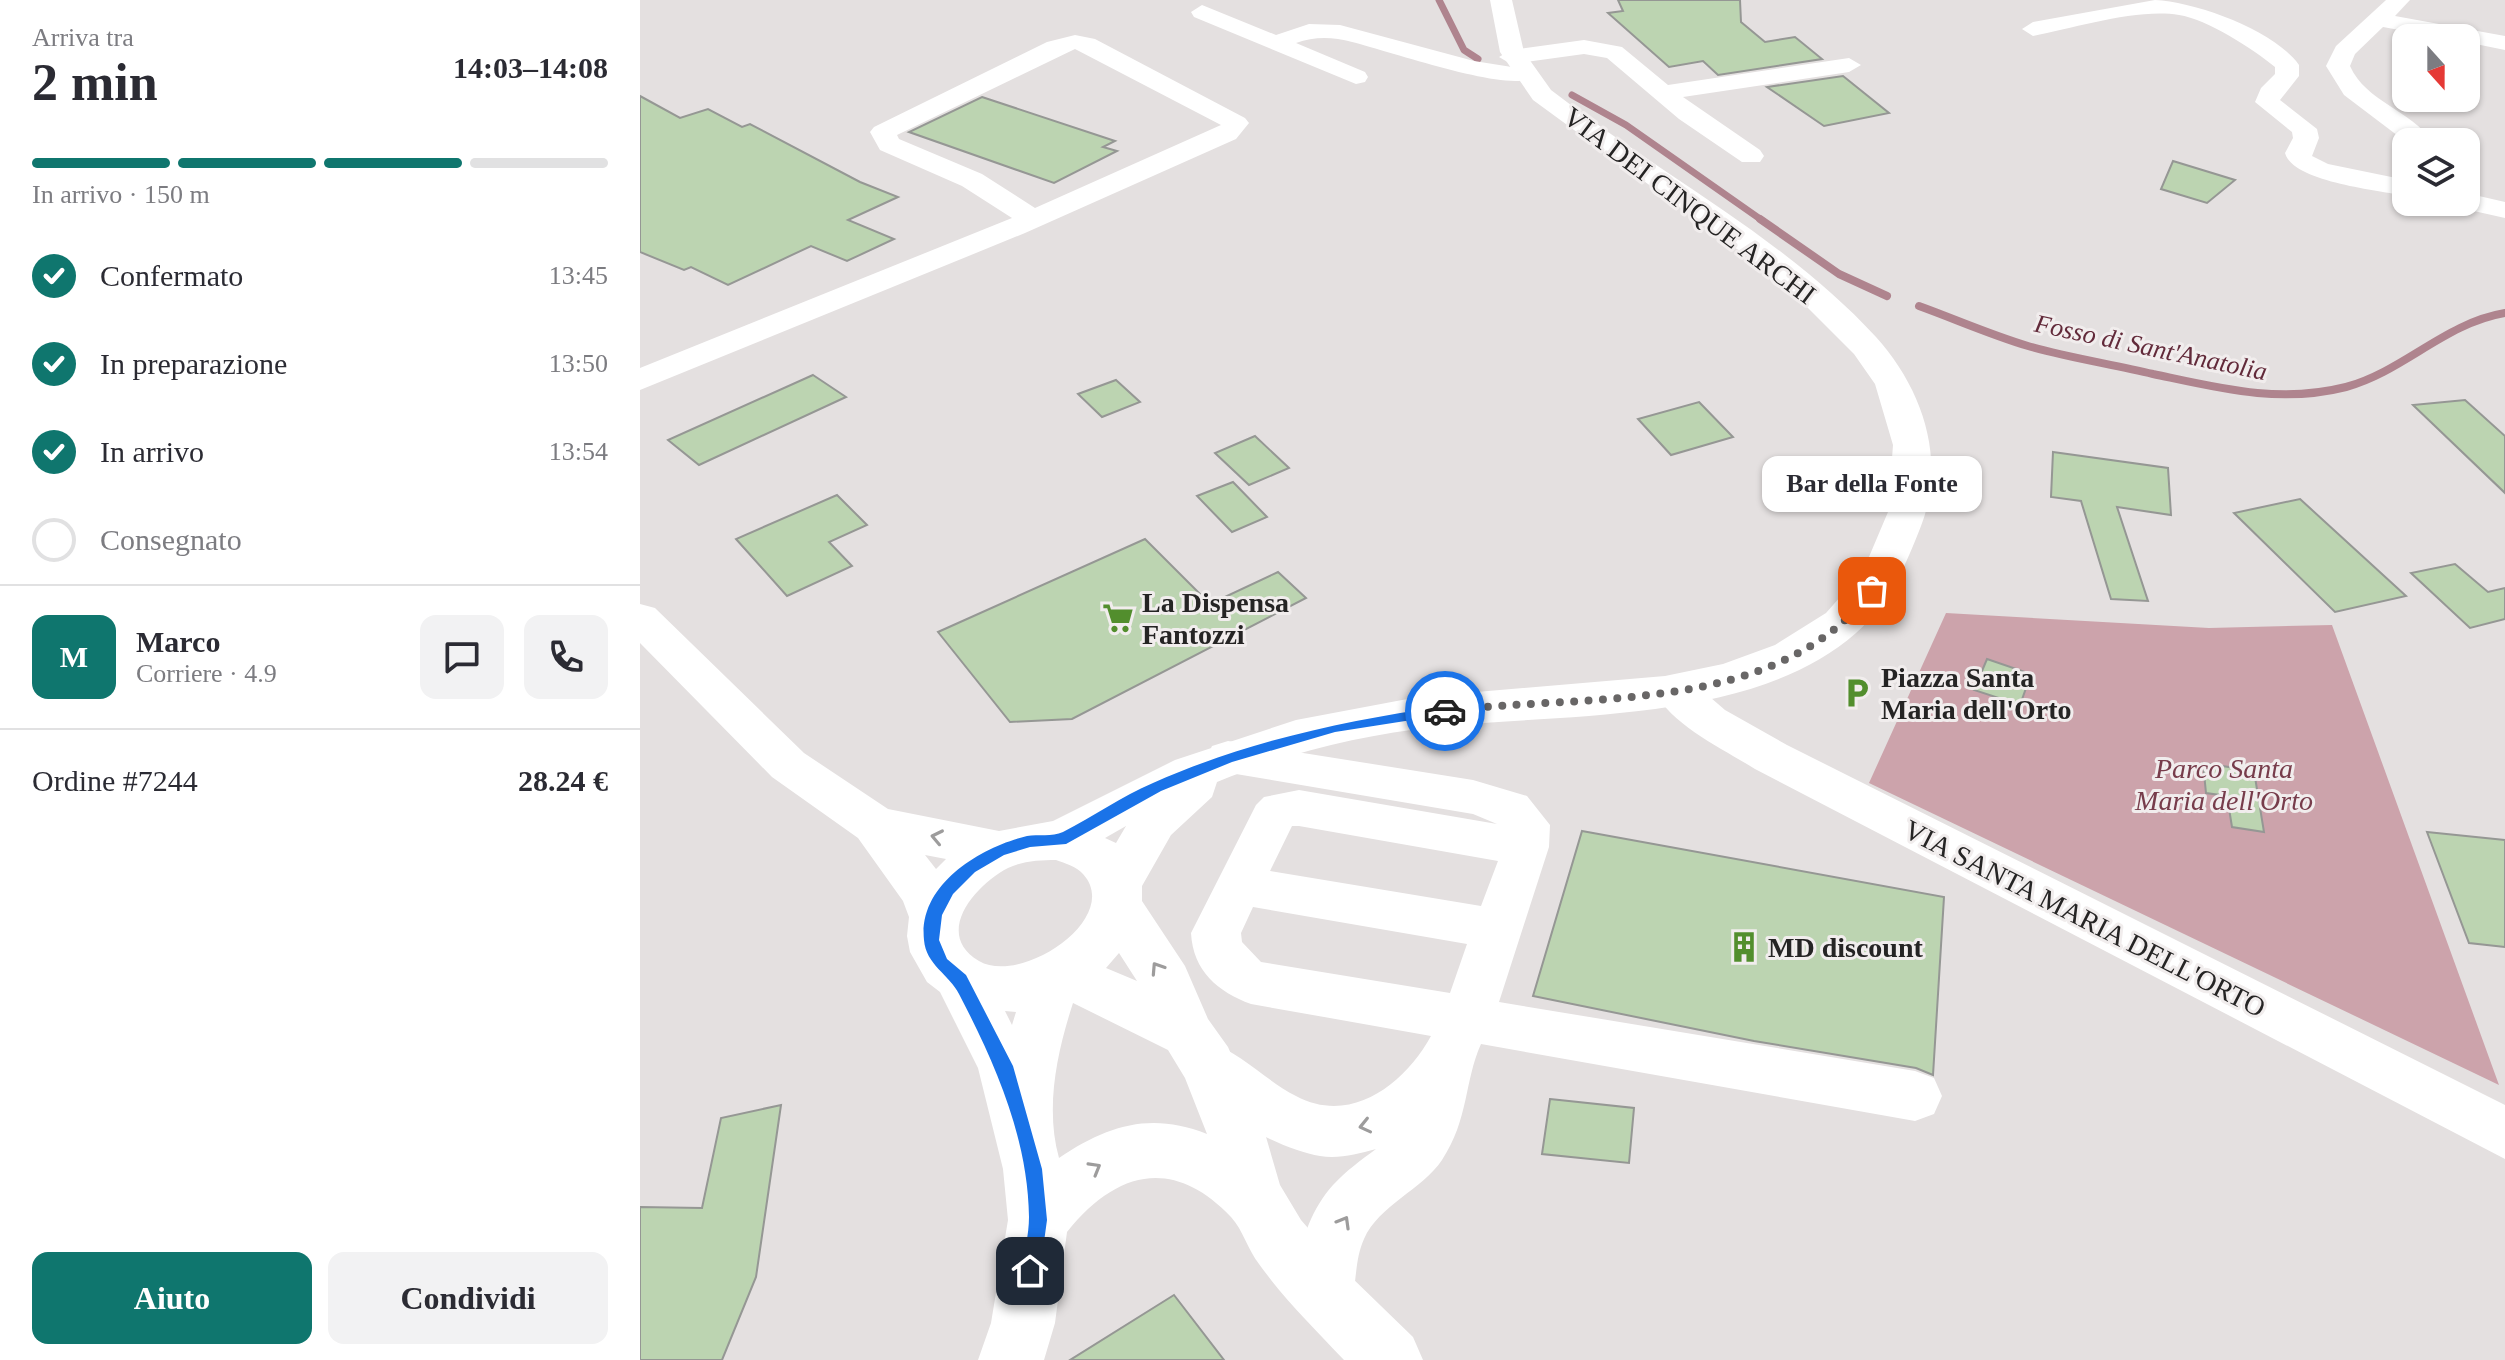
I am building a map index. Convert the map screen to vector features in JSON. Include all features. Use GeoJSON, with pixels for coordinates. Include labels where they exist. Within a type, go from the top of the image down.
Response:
{"type":"FeatureCollection","features":[{"type":"Feature","properties":{"kind":"main road"},"geometry":{"type":"LineString","coordinates":[[1501,0],[1503,32],[1517,66]]}},
{"type":"Feature","properties":{"kind":"main road","name":"VIA DEI CINQUE ARCHI"},"geometry":{"type":"LineString","coordinates":[[1061,840],[1156,787],[1228,758],[1335,727],[1406,716],[1674,690],[1735,677],[1793,655],[1826,636],[1856,611],[1880,580],[1904,525],[1914,465],[1910,426],[1902,402],[1884,370],[1829,309],[1756,248],[1554,105],[1517,66]]}},
{"type":"Feature","properties":{"kind":"main road"},"geometry":{"type":"LineString","coordinates":[[640,618],[788,765],[875,825],[924,891],[934,915]]}},
{"type":"Feature","properties":{"kind":"main road"},"geometry":{"type":"LineString","coordinates":[[961,980],[989,988],[1011,987],[1056,975],[1085,957],[1107,933],[1118,894],[1154,822],[1228,758]]}},
{"type":"Feature","properties":{"kind":"main road"},"geometry":{"type":"LineString","coordinates":[[875,825],[999,851]]}},
{"type":"Feature","properties":{"kind":"main road"},"geometry":{"type":"LineString","coordinates":[[1011,1360],[1023,1323],[1038,1220],[1033,1169],[1005,1066],[961,980],[941,963],[931,940],[934,915],[948,889],[970,867],[999,851],[1030,841],[1061,840],[1087,847],[1107,861],[1118,894],[1166,982],[1235,1130],[1253,1197],[1279,1241],[1326,1296],[1390,1360]]}},
{"type":"Feature","properties":{"kind":"main road"},"geometry":{"type":"LineString","coordinates":[[1056,975],[1098,988],[1198,1049]]}},
{"type":"Feature","properties":{"kind":"main road"},"geometry":{"type":"LineString","coordinates":[[1022,1128],[1026,1083],[1043,1012],[1056,975]]}},
{"type":"Feature","properties":{"kind":"main road"},"geometry":{"type":"LineString","coordinates":[[1038,1220],[1057,1195],[1106,1162],[1133,1153],[1168,1149],[1204,1162],[1253,1197]]}},
{"type":"Feature","properties":{"kind":"street"},"geometry":{"type":"LineString","coordinates":[[2108,0],[2141,10]]}},
{"type":"Feature","properties":{"kind":"street"},"geometry":{"type":"LineString","coordinates":[[2399,0],[2341,54],[2339,70],[2360,95],[2407,128]]}},
{"type":"Feature","properties":{"kind":"street"},"geometry":{"type":"LineString","coordinates":[[2033,29],[2166,7],[2194,11],[2276,55],[2287,65],[2288,74],[2270,93],[2267,102],[2304,129],[2306,138],[2298,153],[2300,160],[2320,170],[2392,185]]}},
{"type":"Feature","properties":{"kind":"street"},"geometry":{"type":"LineString","coordinates":[[1202,12],[1356,77]]}},
{"type":"Feature","properties":{"kind":"street"},"geometry":{"type":"LineString","coordinates":[[2378,19],[2505,43]]}},
{"type":"Feature","properties":{"kind":"street"},"geometry":{"type":"LineString","coordinates":[[1274,43],[1320,30],[1370,39],[1482,70],[1517,66],[1574,48],[1603,48],[1621,56],[1663,93],[1751,156]]}},
{"type":"Feature","properties":{"kind":"street"},"geometry":{"type":"LineString","coordinates":[[1312,59],[1370,39]]}},
{"type":"Feature","properties":{"kind":"street"},"geometry":{"type":"LineString","coordinates":[[640,380],[1024,223],[1227,134],[1236,123],[1087,44],[1075,42],[1055,47],[883,132],[889,144],[972,180],[1024,223]]}},
{"type":"Feature","properties":{"kind":"street"},"geometry":{"type":"LineString","coordinates":[[1663,93],[1849,65]]}},
{"type":"Feature","properties":{"kind":"street"},"geometry":{"type":"LineString","coordinates":[[2480,204],[2505,210]]}},
{"type":"Feature","properties":{"kind":"street","name":"VIA SANTA MARIA DELL'ORTO"},"geometry":{"type":"LineString","coordinates":[[1674,690],[1725,731],[1771,757],[2505,1133]]}},
{"type":"Feature","properties":{"kind":"street"},"geometry":{"type":"LineString","coordinates":[[1228,758],[1473,797],[1511,809],[1527,825],[1526,847],[1457,1041],[1445,1090],[1429,1129],[1412,1154],[1361,1196],[1341,1223],[1328,1259],[1326,1296]]}},
{"type":"Feature","properties":{"kind":"street"},"geometry":{"type":"LineString","coordinates":[[1526,847],[1299,808],[1280,810],[1272,818],[1238,885],[1216,933],[1216,949],[1227,967],[1251,982],[1457,1041],[1915,1096]]}},
{"type":"Feature","properties":{"kind":"street"},"geometry":{"type":"LineString","coordinates":[[1238,885],[1498,929]]}},
{"type":"Feature","properties":{"kind":"street"},"geometry":{"type":"LineString","coordinates":[[1198,1049],[1265,1107],[1301,1126],[1329,1132],[1389,1120],[1413,1103],[1457,1041]]}},
{"type":"Feature","properties":{"kind":"green space","name":"Parco Santa Maria dell'Orto"},"geometry":{"type":"Polygon","coordinates":[[[1946,613],[2209,628],[2332,625],[2499,1085],[1869,783],[1946,613]]]}},
{"type":"Feature","properties":{"kind":"building"},"geometry":{"type":"Polygon","coordinates":[[[1618,0],[1740,0],[1741,22],[1765,42],[1795,37],[1822,59],[1718,75],[1703,61],[1669,67],[1608,13],[1623,11],[1618,0]]]}},
{"type":"Feature","properties":{"kind":"building"},"geometry":{"type":"Polygon","coordinates":[[[1843,76],[1889,113],[1824,126],[1767,87],[1843,76]]]}},
{"type":"Feature","properties":{"kind":"building"},"geometry":{"type":"Polygon","coordinates":[[[640,96],[680,118],[708,109],[742,127],[750,124],[860,182],[898,197],[848,220],[894,239],[847,261],[811,246],[728,285],[691,267],[684,270],[640,252],[640,96]]]}},
{"type":"Feature","properties":{"kind":"building"},"geometry":{"type":"Polygon","coordinates":[[[982,97],[1115,141],[1103,147],[1117,151],[1054,183],[909,132],[982,97]]]}},
{"type":"Feature","properties":{"kind":"building"},"geometry":{"type":"Polygon","coordinates":[[[2173,161],[2235,180],[2207,203],[2161,189],[2173,161]]]}},
{"type":"Feature","properties":{"kind":"building"},"geometry":{"type":"Polygon","coordinates":[[[813,375],[846,397],[699,465],[668,440],[813,375]]]}},
{"type":"Feature","properties":{"kind":"building"},"geometry":{"type":"Polygon","coordinates":[[[1116,380],[1140,402],[1102,417],[1078,394],[1116,380]]]}},
{"type":"Feature","properties":{"kind":"building"},"geometry":{"type":"Polygon","coordinates":[[[2465,400],[2505,436],[2505,493],[2413,405],[2465,400]]]}},
{"type":"Feature","properties":{"kind":"building"},"geometry":{"type":"Polygon","coordinates":[[[1699,402],[1733,437],[1671,455],[1638,419],[1699,402]]]}},
{"type":"Feature","properties":{"kind":"building"},"geometry":{"type":"Polygon","coordinates":[[[1255,436],[1289,468],[1249,485],[1215,453],[1255,436]]]}},
{"type":"Feature","properties":{"kind":"building"},"geometry":{"type":"Polygon","coordinates":[[[2053,452],[2168,468],[2171,515],[2117,507],[2148,601],[2111,599],[2081,501],[2051,497],[2053,452]]]}},
{"type":"Feature","properties":{"kind":"building"},"geometry":{"type":"Polygon","coordinates":[[[1233,482],[1267,517],[1232,532],[1197,496],[1233,482]]]}},
{"type":"Feature","properties":{"kind":"building"},"geometry":{"type":"Polygon","coordinates":[[[837,495],[867,525],[829,542],[852,566],[787,596],[736,539],[837,495]]]}},
{"type":"Feature","properties":{"kind":"building"},"geometry":{"type":"Polygon","coordinates":[[[2300,499],[2406,596],[2335,612],[2234,513],[2300,499]]]}},
{"type":"Feature","properties":{"kind":"building","name":"La Dispensa Fantozzi"},"geometry":{"type":"Polygon","coordinates":[[[1145,539],[1210,604],[1278,572],[1306,598],[1072,719],[1010,722],[938,632],[1145,539]]]}},
{"type":"Feature","properties":{"kind":"building"},"geometry":{"type":"Polygon","coordinates":[[[2455,564],[2488,592],[2505,588],[2505,619],[2470,628],[2411,573],[2455,564]]]}},
{"type":"Feature","properties":{"kind":"building"},"geometry":{"type":"Polygon","coordinates":[[[1987,659],[2031,674],[2020,705],[1974,690],[1987,659]]]}},
{"type":"Feature","properties":{"kind":"building"},"geometry":{"type":"Polygon","coordinates":[[[2203,763],[2254,771],[2264,832],[2232,827],[2227,796],[2206,793],[2203,763]]]}},
{"type":"Feature","properties":{"kind":"building","name":"MD discount"},"geometry":{"type":"Polygon","coordinates":[[[1582,831],[1944,897],[1933,1075],[1916,1068],[1754,1041],[1533,996],[1582,831]]]}},
{"type":"Feature","properties":{"kind":"building"},"geometry":{"type":"Polygon","coordinates":[[[2427,832],[2505,840],[2505,947],[2469,943],[2427,832]]]}},
{"type":"Feature","properties":{"kind":"building"},"geometry":{"type":"Polygon","coordinates":[[[1550,1099],[1634,1108],[1629,1163],[1542,1154],[1550,1099]]]}},
{"type":"Feature","properties":{"kind":"building"},"geometry":{"type":"Polygon","coordinates":[[[781,1105],[756,1277],[722,1360],[640,1360],[640,1207],[702,1208],[721,1118],[781,1105]]]}},
{"type":"Feature","properties":{"kind":"building"},"geometry":{"type":"Polygon","coordinates":[[[1174,1295],[1224,1360],[1070,1360],[1174,1295]]]}},
{"type":"Feature","properties":{"kind":"waterway","name":"Fosso di Sant'Anatolia"},"geometry":{"type":"LineString","coordinates":[[1439,0],[1464,50],[1478,59]]}},
{"type":"Feature","properties":{"kind":"waterway","name":"Fosso di Sant'Anatolia"},"geometry":{"type":"LineString","coordinates":[[1572,95],[1626,125],[1763,221]]}},
{"type":"Feature","properties":{"kind":"waterway","name":"Fosso di Sant'Anatolia"},"geometry":{"type":"LineString","coordinates":[[1760,219],[1839,274],[1887,296]]}},
{"type":"Feature","properties":{"kind":"waterway","name":"Fosso di Sant'Anatolia"},"geometry":{"type":"LineString","coordinates":[[1919,306],[2043,350],[2202,384],[2273,394],[2321,392],[2367,380],[2463,327],[2505,313]]}},
{"type":"Feature","properties":{"kind":"way so far"},"geometry":{"type":"LineString","coordinates":[[1445,711],[1635,696],[1690,688],[1735,677],[1804,650],[1847,620],[1872,591]]}},
{"type":"Feature","properties":{"kind":"place","name":"Bar della Fonte"},"geometry":{"type":"Point","coordinates":[1872,591]}},
{"type":"Feature","properties":{"kind":"place","name":"La Dispensa Fantozzi"},"geometry":{"type":"Point","coordinates":[1118,618]}},
{"type":"Feature","properties":{"kind":"place","name":"Piazza Santa Maria dell'Orto"},"geometry":{"type":"Point","coordinates":[1857,693]}},
{"type":"Feature","properties":{"kind":"place","name":"MD discount"},"geometry":{"type":"Point","coordinates":[1744,947]}},
{"type":"Feature","properties":{"kind":"route"},"geometry":{"type":"LineString","coordinates":[[1030,1271],[1038,1220],[1033,1169],[1005,1066],[961,980],[941,963],[931,940],[934,915],[948,889],[970,867],[999,851],[1030,841],[1061,840],[1156,787],[1228,758],[1335,727],[1445,711]]}}]}
